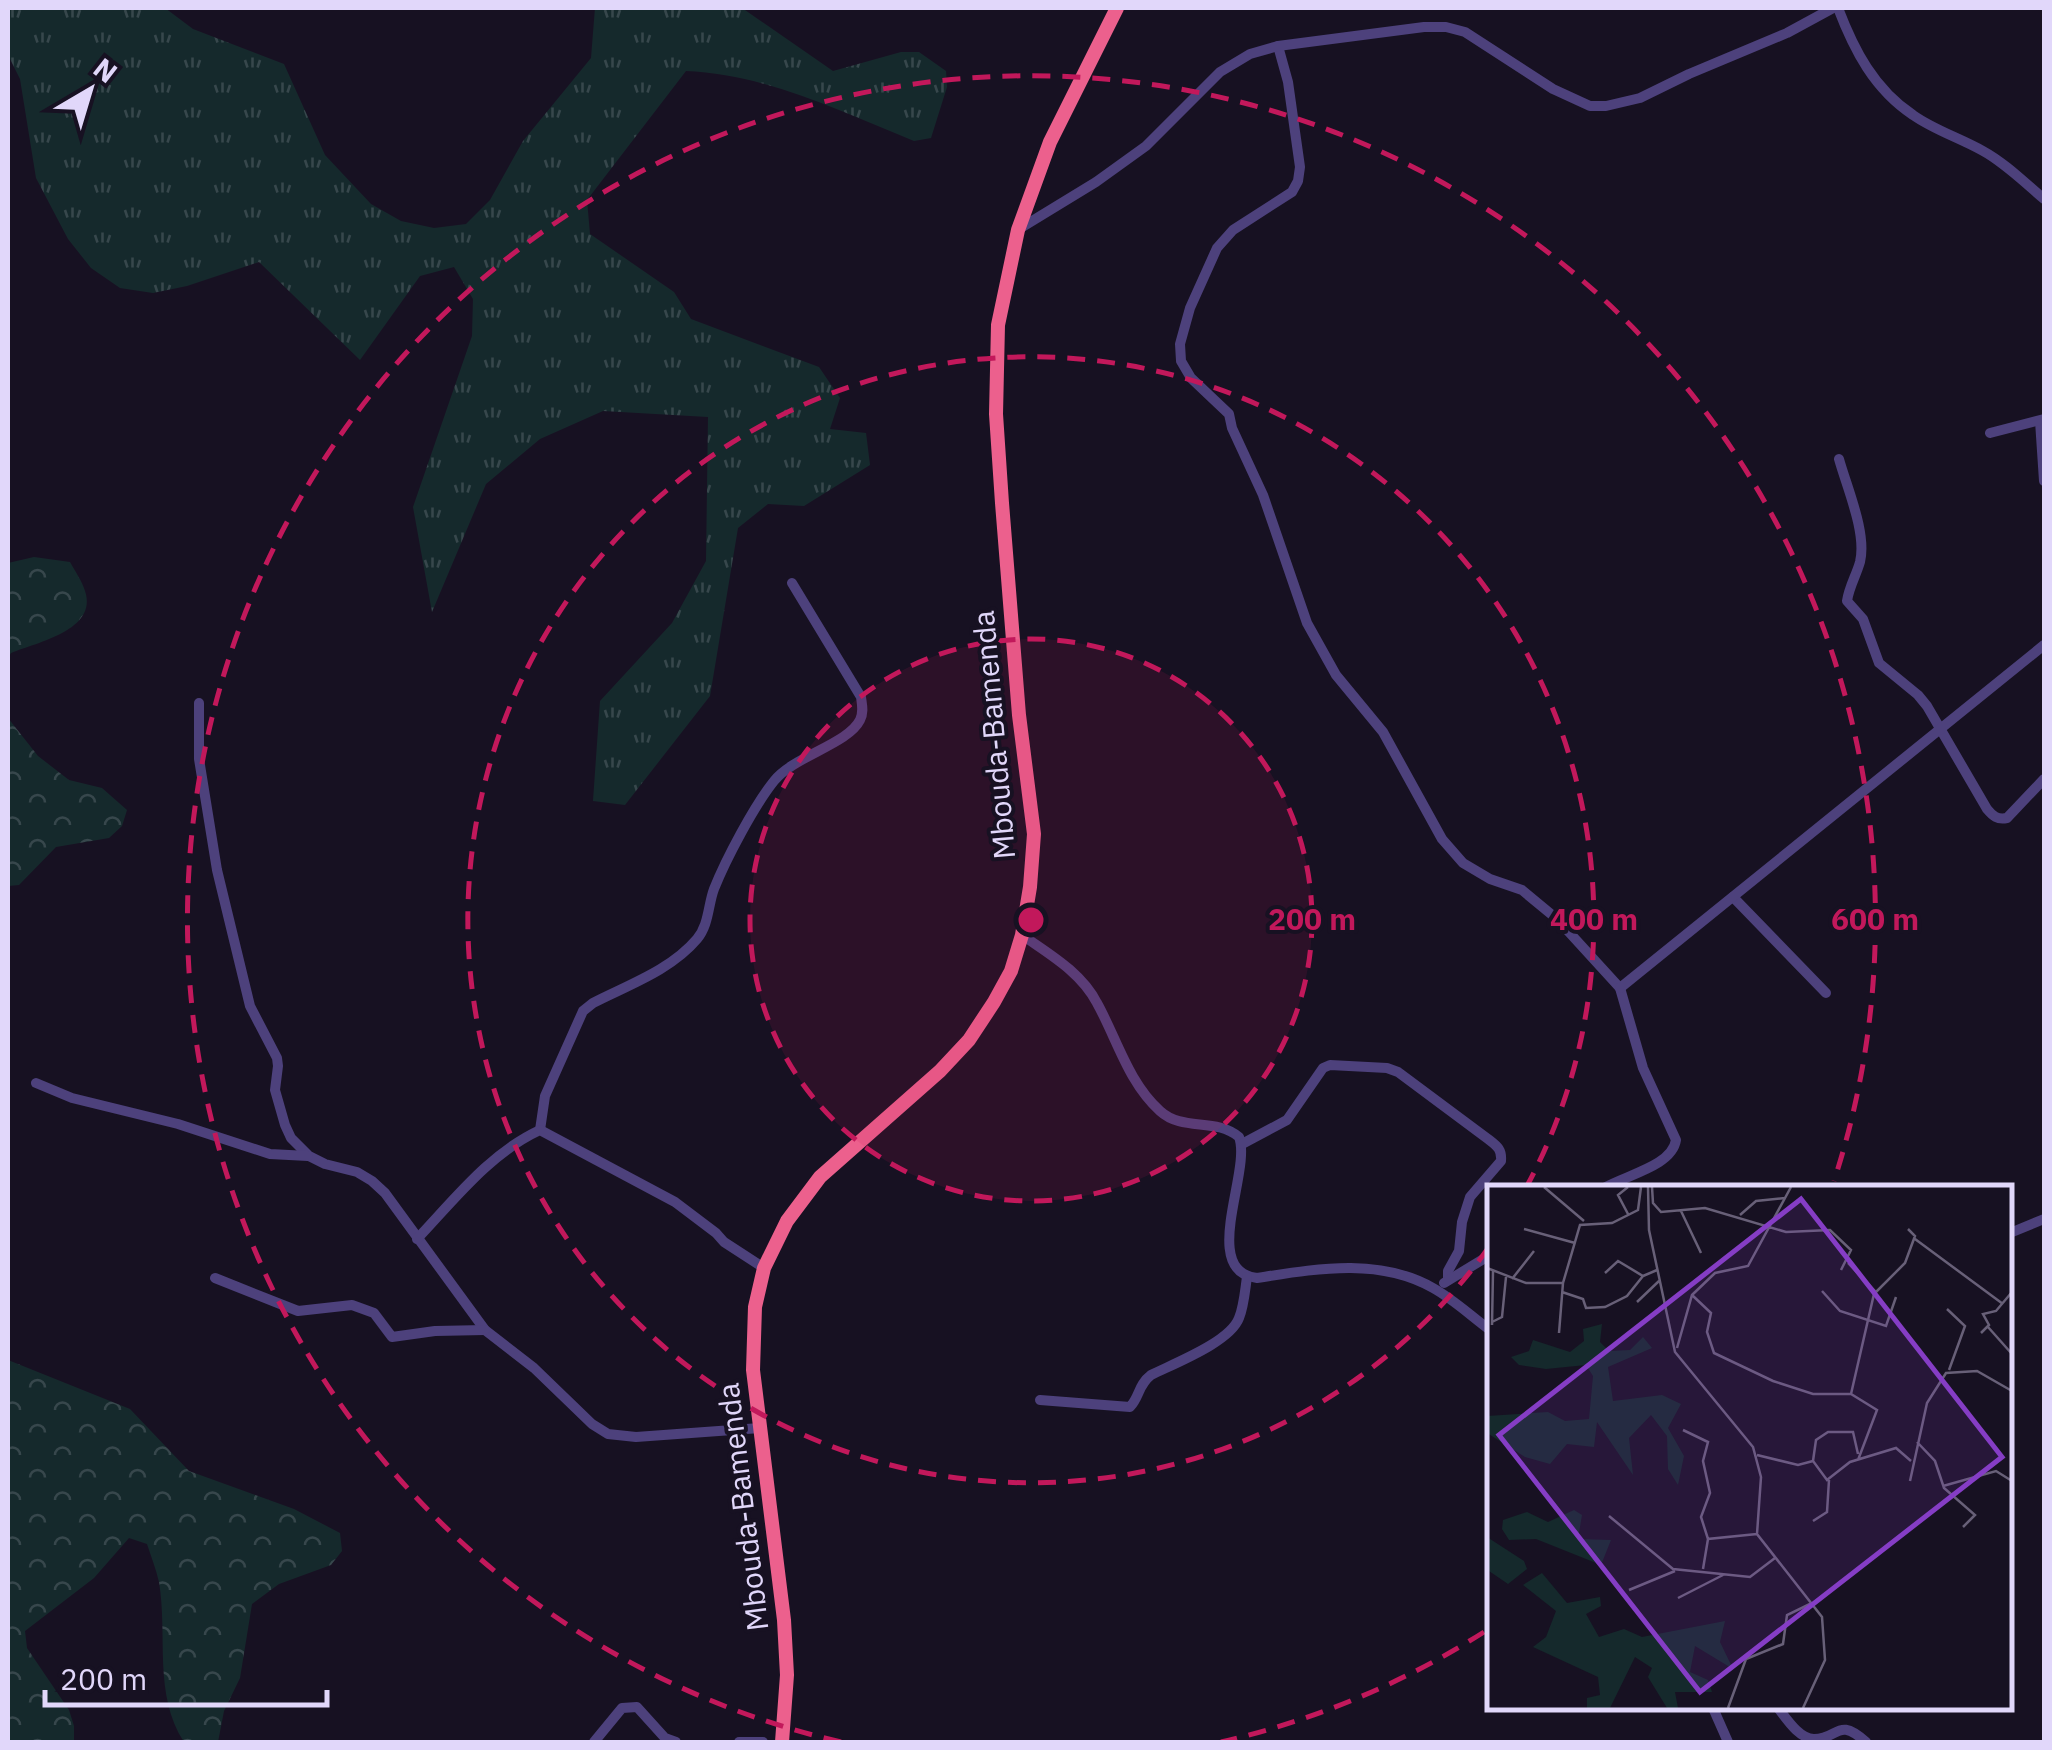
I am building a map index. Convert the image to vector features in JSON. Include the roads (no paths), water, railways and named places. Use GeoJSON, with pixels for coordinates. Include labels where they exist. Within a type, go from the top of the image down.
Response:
{"type":"FeatureCollection","features":[{"type":"Feature","properties":{"kind":"highway","name":"Mbouda-Bamenda"},"geometry":{"type":"LineString","coordinates":[[782,1742],[787,1675],[784,1620],[754,1370],[754,1307],[764,1268],[787,1221],[820,1176],[940,1071],[968,1040],[1010,971],[1022,935],[1034,834],[1020,715],[996,414],[998,325],[1018,230],[1050,142],[1116,8]]}},
{"type":"Feature","properties":{"kind":"street"},"geometry":{"type":"LineString","coordinates":[[1018,230],[1146,146],[1220,72],[1250,54],[1278,46],[1446,27],[1465,32],[1575,100],[1590,106],[1606,106],[1640,98],[1835,8],[1856,52],[1897,103],[1992,157],[2044,200]]}},
{"type":"Feature","properties":{"kind":"street"},"geometry":{"type":"LineString","coordinates":[[1278,46],[1288,82],[1300,168],[1298,181],[1292,192],[1232,230],[1217,248],[1190,308],[1180,344],[1181,361],[1191,378],[1229,414],[1264,495],[1313,635],[1336,674],[1384,732],[1442,839],[1464,863],[1490,879],[1522,890],[1557,919],[1620,988],[1643,1068],[1676,1146],[1667,1157],[1610,1185]]}},
{"type":"Feature","properties":{"kind":"street"},"geometry":{"type":"LineString","coordinates":[[1990,432],[2042,420],[2044,481]]}},
{"type":"Feature","properties":{"kind":"street"},"geometry":{"type":"LineString","coordinates":[[1839,460],[1862,548],[1846,600],[1863,619],[1879,663],[1927,706],[1994,816],[2007,818],[2044,780]]}},
{"type":"Feature","properties":{"kind":"street"},"geometry":{"type":"LineString","coordinates":[[540,1130],[545,1096],[583,1011],[676,959],[698,939],[720,877],[775,780],[788,767],[851,731],[860,720],[861,697],[792,582]]}},
{"type":"Feature","properties":{"kind":"street"},"geometry":{"type":"LineString","coordinates":[[1620,988],[2044,645]]}},
{"type":"Feature","properties":{"kind":"street"},"geometry":{"type":"LineString","coordinates":[[199,702],[199,759],[217,870],[250,1006],[277,1058],[276,1101],[292,1138],[308,1156]]}},
{"type":"Feature","properties":{"kind":"street"},"geometry":{"type":"LineString","coordinates":[[1733,896],[1826,993]]}},
{"type":"Feature","properties":{"kind":"street"},"geometry":{"type":"LineString","coordinates":[[1022,935],[1058,960],[1089,991],[1118,1051],[1161,1112],[1182,1123],[1218,1125],[1239,1137],[1242,1144],[1228,1235],[1238,1271],[1257,1278],[1318,1269],[1360,1268],[1414,1279],[1435,1288],[1487,1328]]}},
{"type":"Feature","properties":{"kind":"street"},"geometry":{"type":"LineString","coordinates":[[1242,1144],[1287,1120],[1322,1068],[1330,1065],[1398,1072],[1500,1148],[1502,1154],[1501,1161],[1470,1197],[1460,1251],[1448,1271],[1448,1280]]}},
{"type":"Feature","properties":{"kind":"street"},"geometry":{"type":"LineString","coordinates":[[36,1084],[72,1098],[178,1124],[270,1154],[308,1156],[372,1180],[485,1330],[608,1434],[636,1438],[760,1428]]}},
{"type":"Feature","properties":{"kind":"street"},"geometry":{"type":"LineString","coordinates":[[417,1239],[480,1172],[529,1134],[540,1130],[676,1202],[724,1242],[764,1268]]}},
{"type":"Feature","properties":{"kind":"street"},"geometry":{"type":"LineString","coordinates":[[2012,1232],[2044,1219]]}},
{"type":"Feature","properties":{"kind":"street"},"geometry":{"type":"LineString","coordinates":[[1435,1288],[1487,1256]]}},
{"type":"Feature","properties":{"kind":"street"},"geometry":{"type":"LineString","coordinates":[[1040,1400],[1130,1407],[1143,1381],[1231,1331],[1239,1318],[1247,1277]]}},
{"type":"Feature","properties":{"kind":"street"},"geometry":{"type":"LineString","coordinates":[[215,1278],[298,1311],[352,1305],[374,1313],[392,1337],[485,1330]]}},
{"type":"Feature","properties":{"kind":"street"},"geometry":{"type":"LineString","coordinates":[[594,1742],[622,1708],[637,1707],[666,1738],[676,1742]]}},
{"type":"Feature","properties":{"kind":"street"},"geometry":{"type":"LineString","coordinates":[[1713,1710],[1728,1742]]}},
{"type":"Feature","properties":{"kind":"street"},"geometry":{"type":"LineString","coordinates":[[1780,1710],[1803,1736],[1814,1739],[1848,1730],[1866,1742]]}},
{"type":"Feature","properties":{"kind":"street"},"geometry":{"type":"LineString","coordinates":[[739,1742],[763,1742]]}}]}
